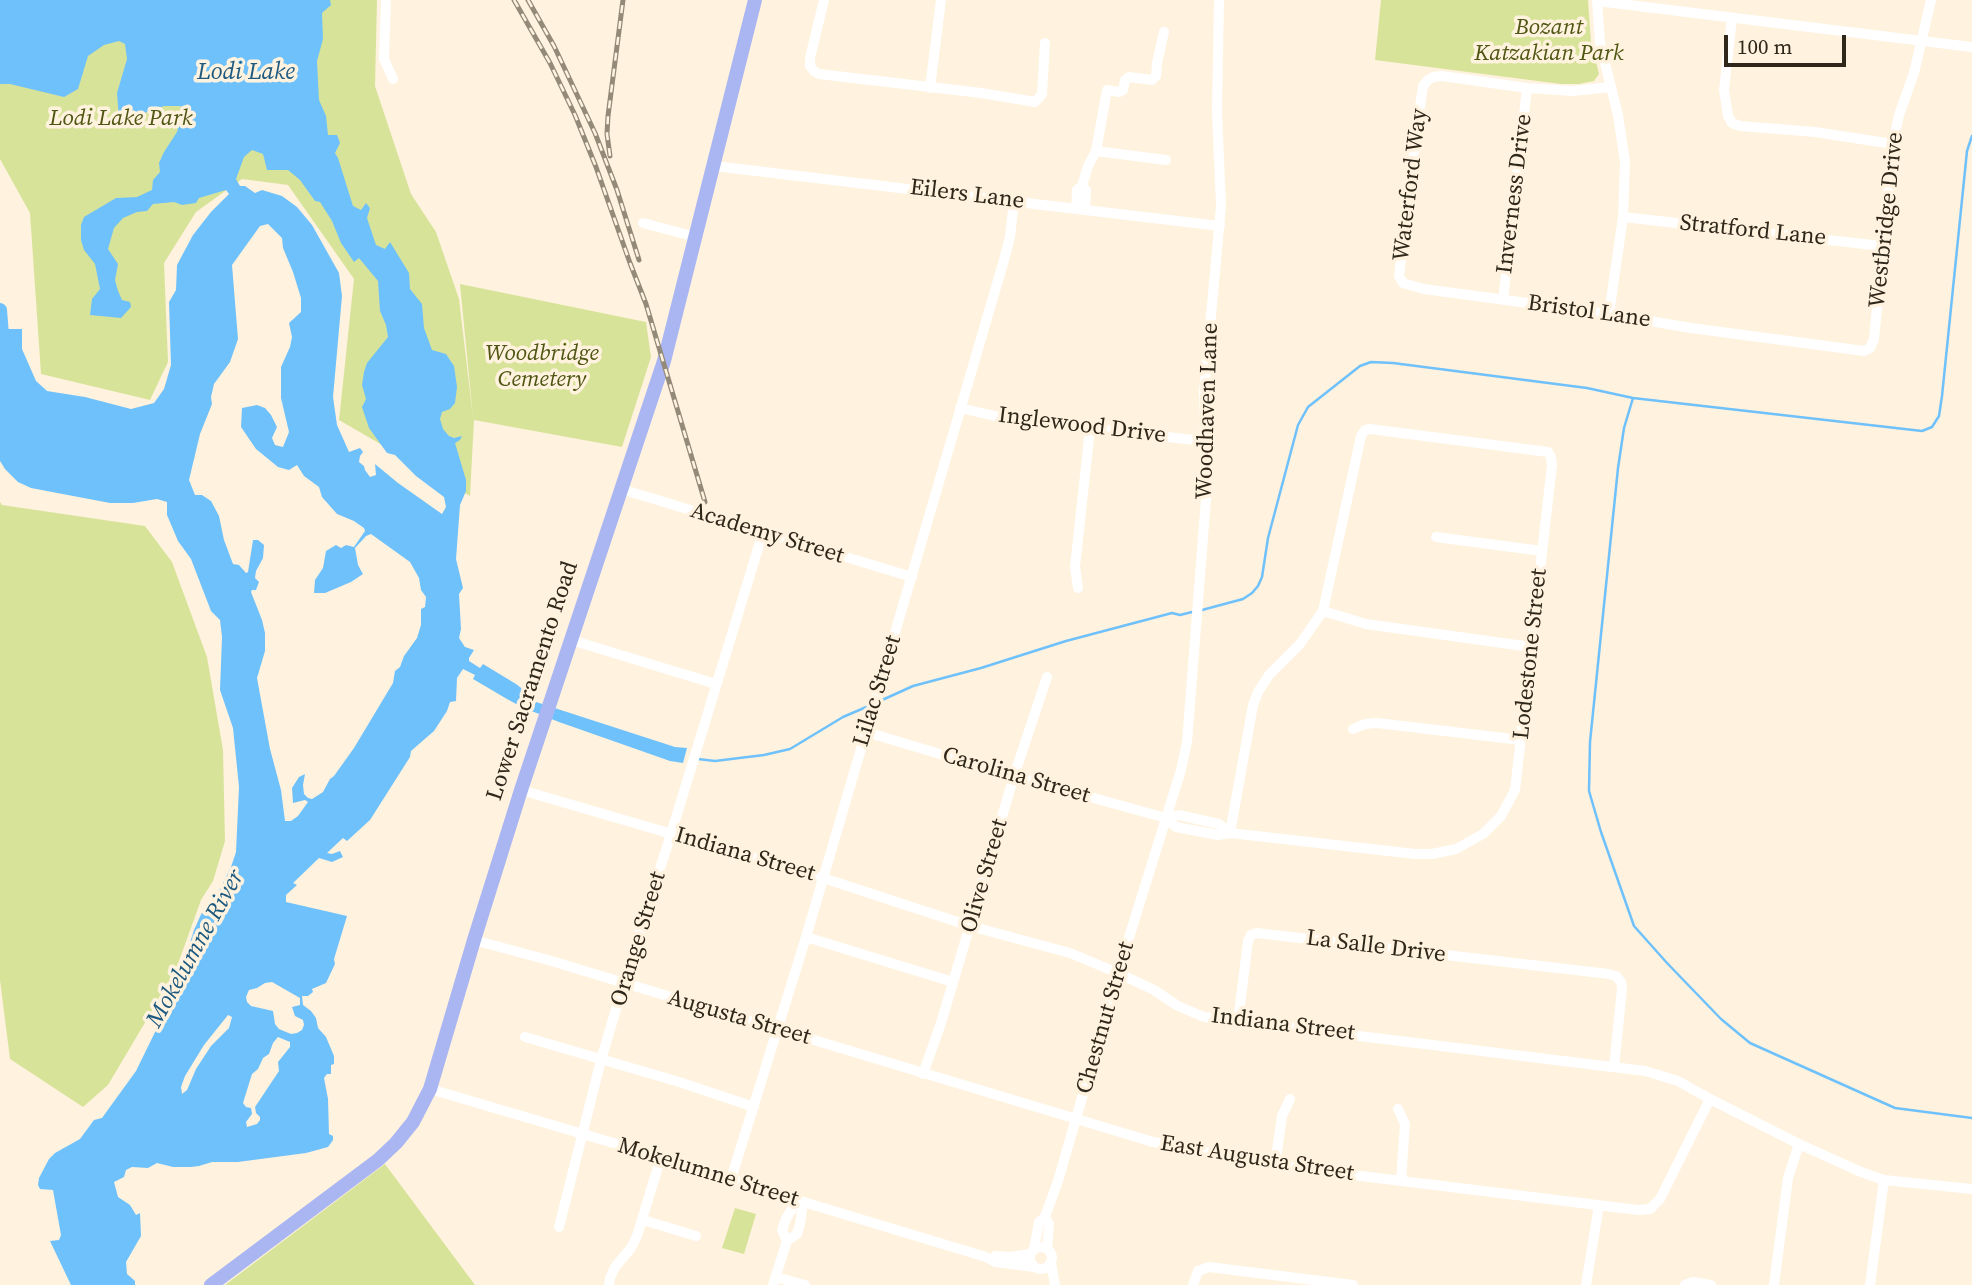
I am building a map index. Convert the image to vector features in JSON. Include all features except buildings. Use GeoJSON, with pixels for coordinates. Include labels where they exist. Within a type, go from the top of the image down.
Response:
{"type":"FeatureCollection","features":[{"type":"Feature","properties":{"kind":"main road","name":"Lower Sacramento Road"},"geometry":{"type":"LineString","coordinates":[[211,1285],[378,1160],[396,1143],[421,1109],[521,790],[664,361],[755,0]]}},
{"type":"Feature","properties":{"kind":"street"},"geometry":{"type":"LineString","coordinates":[[386,0],[384,59],[393,79]]}},
{"type":"Feature","properties":{"kind":"street"},"geometry":{"type":"LineString","coordinates":[[824,0],[810,58],[810,66],[819,74],[981,93],[1031,103],[1042,94],[1045,43]]}},
{"type":"Feature","properties":{"kind":"street"},"geometry":{"type":"LineString","coordinates":[[930,88],[941,0]]}},
{"type":"Feature","properties":{"kind":"street","name":"Woodhaven Lane"},"geometry":{"type":"LineString","coordinates":[[1166,818],[1187,742],[1206,499],[1205,376],[1220,226],[1221,181],[1217,112],[1219,0]]}},
{"type":"Feature","properties":{"kind":"street","name":"Westbridge Drive"},"geometry":{"type":"LineString","coordinates":[[1776,340],[1846,350],[1864,351],[1870,348],[1874,339],[1893,144],[1899,115],[1914,73],[1931,0]]}},
{"type":"Feature","properties":{"kind":"street"},"geometry":{"type":"LineString","coordinates":[[1609,314],[1623,217],[1624,145],[1600,43],[1597,1],[1972,47]]}},
{"type":"Feature","properties":{"kind":"street"},"geometry":{"type":"LineString","coordinates":[[1732,18],[1724,90],[1728,116],[1732,123],[1893,144]]}},
{"type":"Feature","properties":{"kind":"street"},"geometry":{"type":"LineString","coordinates":[[1080,209],[1086,190],[1082,186],[1096,151],[1107,90],[1123,90],[1125,80],[1129,77],[1152,80],[1156,76],[1164,32]]}},
{"type":"Feature","properties":{"kind":"street","name":"Waterford Way"},"geometry":{"type":"LineString","coordinates":[[1403,283],[1399,276],[1423,86],[1433,77],[1442,76],[1527,88]]}},
{"type":"Feature","properties":{"kind":"street"},"geometry":{"type":"LineString","coordinates":[[1527,88],[1573,91],[1611,87]]}},
{"type":"Feature","properties":{"kind":"street","name":"Inverness Drive"},"geometry":{"type":"LineString","coordinates":[[1503,300],[1527,88]]}},
{"type":"Feature","properties":{"kind":"street"},"geometry":{"type":"LineString","coordinates":[[1096,151],[1166,160]]}},
{"type":"Feature","properties":{"kind":"street","name":"Eilers Lane"},"geometry":{"type":"LineString","coordinates":[[714,166],[1220,226]]}},
{"type":"Feature","properties":{"kind":"street","name":"Lilac Street"},"geometry":{"type":"LineString","coordinates":[[732,1179],[873,712],[1007,248],[1014,201]]}},
{"type":"Feature","properties":{"kind":"street","name":"Stratford Lane"},"geometry":{"type":"LineString","coordinates":[[1623,217],[1882,246]]}},
{"type":"Feature","properties":{"kind":"street"},"geometry":{"type":"LineString","coordinates":[[643,223],[696,237]]}},
{"type":"Feature","properties":{"kind":"street","name":"Bristol Lane"},"geometry":{"type":"LineString","coordinates":[[1403,283],[1424,289],[1776,340]]}},
{"type":"Feature","properties":{"kind":"street","name":"Inglewood Drive"},"geometry":{"type":"LineString","coordinates":[[960,408],[1012,420],[1204,441]]}},
{"type":"Feature","properties":{"kind":"street"},"geometry":{"type":"LineString","coordinates":[[1078,588],[1075,567],[1090,429]]}},
{"type":"Feature","properties":{"kind":"street","name":"Lodestone Street"},"geometry":{"type":"LineString","coordinates":[[1322,611],[1364,430],[1548,452],[1552,465],[1515,790],[1501,816],[1476,839]]}},
{"type":"Feature","properties":{"kind":"street","name":"Academy Street"},"geometry":{"type":"LineString","coordinates":[[621,489],[912,577]]}},
{"type":"Feature","properties":{"kind":"street","name":"Orange Street"},"geometry":{"type":"LineString","coordinates":[[559,1227],[623,984],[763,532]]}},
{"type":"Feature","properties":{"kind":"street"},"geometry":{"type":"LineString","coordinates":[[1436,537],[1542,551]]}},
{"type":"Feature","properties":{"kind":"street"},"geometry":{"type":"LineString","coordinates":[[1230,833],[1248,723],[1255,699],[1269,675],[1300,644],[1322,611],[1366,624],[1531,647]]}},
{"type":"Feature","properties":{"kind":"street"},"geometry":{"type":"LineString","coordinates":[[571,640],[716,684]]}},
{"type":"Feature","properties":{"kind":"street","name":"Olive Street"},"geometry":{"type":"LineString","coordinates":[[923,1074],[1047,677]]}},
{"type":"Feature","properties":{"kind":"street"},"geometry":{"type":"LineString","coordinates":[[1353,729],[1377,723],[1521,740]]}},
{"type":"Feature","properties":{"kind":"street","name":"Carolina Street"},"geometry":{"type":"LineString","coordinates":[[866,732],[1166,818],[1179,815],[1219,824],[1230,833],[1415,854],[1449,851],[1476,839]]}},
{"type":"Feature","properties":{"kind":"street","name":"Indiana Street"},"geometry":{"type":"LineString","coordinates":[[521,790],[823,878],[970,926],[1070,953],[1118,972],[1178,1006],[1204,1017],[1645,1071],[1678,1081],[1837,1163],[1884,1180],[1972,1189]]}},
{"type":"Feature","properties":{"kind":"street","name":"Chestnut Street"},"geometry":{"type":"LineString","coordinates":[[1032,1252],[1039,1222],[1045,1217],[1077,1120],[1118,972],[1166,818]]}},
{"type":"Feature","properties":{"kind":"street","name":"La Salle Drive"},"geometry":{"type":"LineString","coordinates":[[1238,1021],[1248,941],[1251,935],[1257,933],[1588,971],[1616,976],[1621,982],[1614,1067]]}},
{"type":"Feature","properties":{"kind":"street"},"geometry":{"type":"LineString","coordinates":[[806,937],[953,982]]}},
{"type":"Feature","properties":{"kind":"street","name":"Augusta Street"},"geometry":{"type":"LineString","coordinates":[[474,940],[923,1074]]}},
{"type":"Feature","properties":{"kind":"street"},"geometry":{"type":"LineString","coordinates":[[526,1037],[754,1107]]}},
{"type":"Feature","properties":{"kind":"street","name":"East Augusta Street"},"geometry":{"type":"LineString","coordinates":[[923,1074],[1153,1142],[1275,1165],[1638,1210],[1650,1209],[1660,1199],[1710,1099]]}},
{"type":"Feature","properties":{"kind":"street","name":"Mokelumne Street"},"geometry":{"type":"LineString","coordinates":[[429,1090],[662,1157],[986,1256],[1010,1257],[1032,1252]]}},
{"type":"Feature","properties":{"kind":"street"},"geometry":{"type":"LineString","coordinates":[[1275,1165],[1282,1116],[1290,1099]]}},
{"type":"Feature","properties":{"kind":"street"},"geometry":{"type":"LineString","coordinates":[[1398,1109],[1405,1124],[1401,1180]]}},
{"type":"Feature","properties":{"kind":"street"},"geometry":{"type":"LineString","coordinates":[[1774,1285],[1788,1178],[1798,1144]]}},
{"type":"Feature","properties":{"kind":"street"},"geometry":{"type":"LineString","coordinates":[[609,1285],[615,1267],[631,1248],[643,1220],[662,1157]]}},
{"type":"Feature","properties":{"kind":"street"},"geometry":{"type":"LineString","coordinates":[[1870,1285],[1884,1180]]}},
{"type":"Feature","properties":{"kind":"street"},"geometry":{"type":"LineString","coordinates":[[800,1201],[786,1219],[782,1230],[787,1241],[775,1281],[805,1285]]}},
{"type":"Feature","properties":{"kind":"street"},"geometry":{"type":"LineString","coordinates":[[1586,1285],[1599,1205]]}},
{"type":"Feature","properties":{"kind":"street","name":"Chestnut Street"},"geometry":{"type":"LineString","coordinates":[[1045,1217],[1049,1224],[1047,1249]]}},
{"type":"Feature","properties":{"kind":"street"},"geometry":{"type":"LineString","coordinates":[[643,1220],[696,1236]]}},
{"type":"Feature","properties":{"kind":"street"},"geometry":{"type":"LineString","coordinates":[[1048,1285],[1030,1261],[1032,1252],[1039,1247],[1047,1249],[1052,1256],[1055,1285]]}},
{"type":"Feature","properties":{"kind":"street","name":"Mokelumne Street"},"geometry":{"type":"LineString","coordinates":[[986,1256],[995,1262],[1036,1268]]}},
{"type":"Feature","properties":{"kind":"street"},"geometry":{"type":"LineString","coordinates":[[1036,1268],[1045,1268],[1051,1263]]}},
{"type":"Feature","properties":{"kind":"street"},"geometry":{"type":"LineString","coordinates":[[1194,1281],[1198,1271],[1209,1267],[1353,1285]]}},
{"type":"Feature","properties":{"kind":"street"},"geometry":{"type":"LineString","coordinates":[[1685,1285],[1693,1282],[1711,1285]]}},
{"type":"Feature","properties":{"kind":"green space","name":"Lodi Lake Park"},"geometry":{"type":"Polygon","coordinates":[[[0,0],[377,0],[375,86],[411,194],[436,232],[459,299],[473,417],[460,284],[646,322],[651,357],[622,447],[474,420],[470,496],[339,420],[354,279],[288,185],[242,179],[196,212],[164,263],[168,362],[150,400],[41,374],[30,213],[0,159],[0,0]]]}},
{"type":"Feature","properties":{"kind":"green space","name":"Bozant Katzakian Park"},"geometry":{"type":"Polygon","coordinates":[[[1381,0],[1588,0],[1591,42],[1599,74],[1594,81],[1561,84],[1375,60],[1381,0]]]}},
{"type":"Feature","properties":{"kind":"green space"},"geometry":{"type":"Polygon","coordinates":[[[0,502],[2,505],[145,526],[172,562],[207,657],[223,750],[225,841],[213,881],[201,900],[175,972],[108,1085],[83,1107],[10,1059],[0,980],[0,502]]]}},
{"type":"Feature","properties":{"kind":"green space"},"geometry":{"type":"Polygon","coordinates":[[[385,1164],[475,1285],[225,1285],[385,1164]]]}},
{"type":"Feature","properties":{"kind":"green space"},"geometry":{"type":"Polygon","coordinates":[[[735,1208],[756,1214],[744,1254],[722,1248],[735,1208]]]}},
{"type":"Feature","properties":{"kind":"water","name":"Lodi Lake"},"geometry":{"type":"Polygon","coordinates":[[[0,0],[330,0],[331,5],[322,13],[323,39],[317,61],[319,100],[326,116],[328,135],[337,135],[340,143],[335,153],[353,206],[361,210],[366,203],[370,208],[367,218],[376,245],[385,249],[390,242],[409,273],[410,289],[422,304],[424,328],[432,350],[446,354],[454,366],[457,387],[455,403],[442,412],[440,419],[449,436],[462,436],[455,443],[466,480],[466,491],[460,505],[456,559],[463,588],[459,594],[459,638],[465,647],[474,650],[469,661],[480,668],[483,664],[516,684],[529,694],[533,701],[675,747],[687,748],[683,763],[670,761],[559,722],[507,699],[473,679],[475,675],[463,669],[457,678],[456,701],[450,702],[434,731],[411,751],[410,757],[370,820],[347,841],[343,838],[327,853],[340,851],[343,857],[332,862],[319,858],[293,883],[297,885],[286,895],[286,902],[347,916],[334,959],[335,964],[326,983],[312,989],[313,992],[308,996],[302,996],[303,1005],[316,1018],[318,1028],[326,1037],[334,1056],[331,1074],[324,1078],[328,1099],[329,1134],[333,1136],[333,1140],[328,1147],[306,1153],[238,1162],[212,1162],[191,1167],[173,1167],[157,1163],[148,1168],[132,1167],[126,1170],[124,1177],[114,1182],[118,1197],[130,1205],[136,1215],[140,1213],[141,1236],[126,1262],[127,1274],[135,1281],[135,1285],[71,1285],[50,1241],[59,1240],[61,1235],[53,1190],[40,1189],[38,1185],[49,1159],[80,1139],[94,1120],[102,1118],[136,1071],[183,975],[188,949],[203,910],[220,889],[236,852],[239,787],[233,728],[220,690],[220,620],[211,611],[191,559],[178,541],[167,515],[167,502],[157,499],[110,503],[31,488],[18,482],[5,469],[0,461],[0,329],[22,329],[22,349],[36,381],[47,391],[131,409],[154,403],[164,389],[171,365],[169,302],[176,290],[177,265],[193,235],[229,194],[226,190],[199,198],[196,203],[182,205],[174,202],[153,204],[147,211],[123,218],[114,228],[108,249],[118,264],[115,280],[118,291],[122,300],[130,302],[131,307],[121,318],[90,315],[92,299],[100,289],[95,264],[84,250],[81,240],[84,217],[116,198],[137,197],[152,190],[153,180],[160,172],[159,163],[186,116],[185,111],[180,106],[164,106],[142,114],[139,124],[119,118],[117,93],[127,59],[125,44],[119,41],[104,45],[88,56],[78,89],[64,97],[0,84],[0,0]],[[252,150],[244,157],[236,179],[240,186],[245,186],[255,193],[262,190],[282,196],[297,207],[312,225],[339,273],[342,296],[333,397],[337,425],[349,452],[360,448],[363,452],[359,462],[370,477],[376,475],[375,464],[442,514],[446,507],[444,497],[416,476],[395,455],[387,453],[369,428],[362,407],[366,399],[362,385],[367,363],[388,337],[380,311],[378,281],[359,258],[354,262],[320,202],[315,201],[300,180],[288,170],[267,170],[263,154],[252,150]],[[268,224],[260,226],[232,265],[238,339],[230,362],[214,384],[212,404],[200,434],[189,480],[195,495],[202,495],[211,501],[219,516],[233,564],[248,572],[253,540],[264,545],[263,558],[255,578],[259,582],[256,590],[251,592],[265,633],[265,651],[257,678],[285,821],[291,821],[308,802],[305,800],[293,803],[292,788],[299,777],[305,774],[304,794],[312,799],[323,792],[354,748],[393,683],[395,671],[417,638],[421,625],[421,609],[425,607],[426,597],[410,562],[371,534],[355,548],[358,565],[363,574],[325,593],[314,593],[315,580],[323,568],[326,551],[336,545],[341,548],[346,545],[354,547],[365,531],[354,521],[337,514],[322,497],[319,487],[304,476],[297,465],[289,470],[278,467],[256,449],[241,427],[242,408],[257,405],[265,408],[277,427],[272,438],[275,445],[283,447],[289,432],[281,398],[281,367],[292,337],[289,323],[301,312],[301,298],[282,238],[268,224]],[[272,982],[249,990],[247,1002],[251,1006],[273,1011],[275,1024],[279,1029],[291,1034],[302,1030],[303,1020],[295,1016],[292,1007],[300,1005],[300,998],[272,982]],[[228,1015],[204,1045],[181,1087],[182,1094],[187,1090],[196,1069],[211,1046],[229,1028],[232,1017],[228,1015]],[[278,1037],[269,1054],[252,1074],[243,1103],[251,1108],[252,1114],[246,1122],[247,1127],[260,1120],[255,1107],[279,1071],[278,1062],[290,1047],[290,1042],[278,1037]]]}},
{"type":"Feature","properties":{"kind":"waterway"},"geometry":{"type":"LineString","coordinates":[[1202,610],[1243,599],[1258,586],[1298,425],[1308,407],[1360,366],[1371,362],[1587,388],[1633,398],[1922,431],[1932,427],[1939,416],[1942,396],[1967,151],[1972,136]]}},
{"type":"Feature","properties":{"kind":"waterway","name":"Mokelumne River"},"geometry":{"type":"LineString","coordinates":[[0,310],[3,347]]}},
{"type":"Feature","properties":{"kind":"waterway"},"geometry":{"type":"LineString","coordinates":[[1633,398],[1624,428],[1618,468],[1590,742],[1589,791],[1634,926],[1721,1019],[1750,1043],[1895,1108],[1972,1118]]}},
{"type":"Feature","properties":{"kind":"waterway"},"geometry":{"type":"LineString","coordinates":[[880,701],[913,686],[1066,641],[1172,613],[1180,615],[1192,612]]}},
{"type":"Feature","properties":{"kind":"waterway"},"geometry":{"type":"LineString","coordinates":[[698,759],[715,761],[790,749],[843,717],[871,705]]}},
{"type":"Feature","properties":{"kind":"railway"},"geometry":{"type":"LineString","coordinates":[[514,0],[550,63],[596,167],[646,304],[705,502]]}},
{"type":"Feature","properties":{"kind":"railway"},"geometry":{"type":"LineString","coordinates":[[528,0],[554,46],[595,133],[617,190],[639,260]]}},
{"type":"Feature","properties":{"kind":"railway"},"geometry":{"type":"LineString","coordinates":[[610,156],[608,116],[623,0]]}},
{"type":"Feature","properties":{"kind":"park label","name":"Woodbridge Cemetery"},"geometry":{"type":"Point","coordinates":[542,367]}}]}
